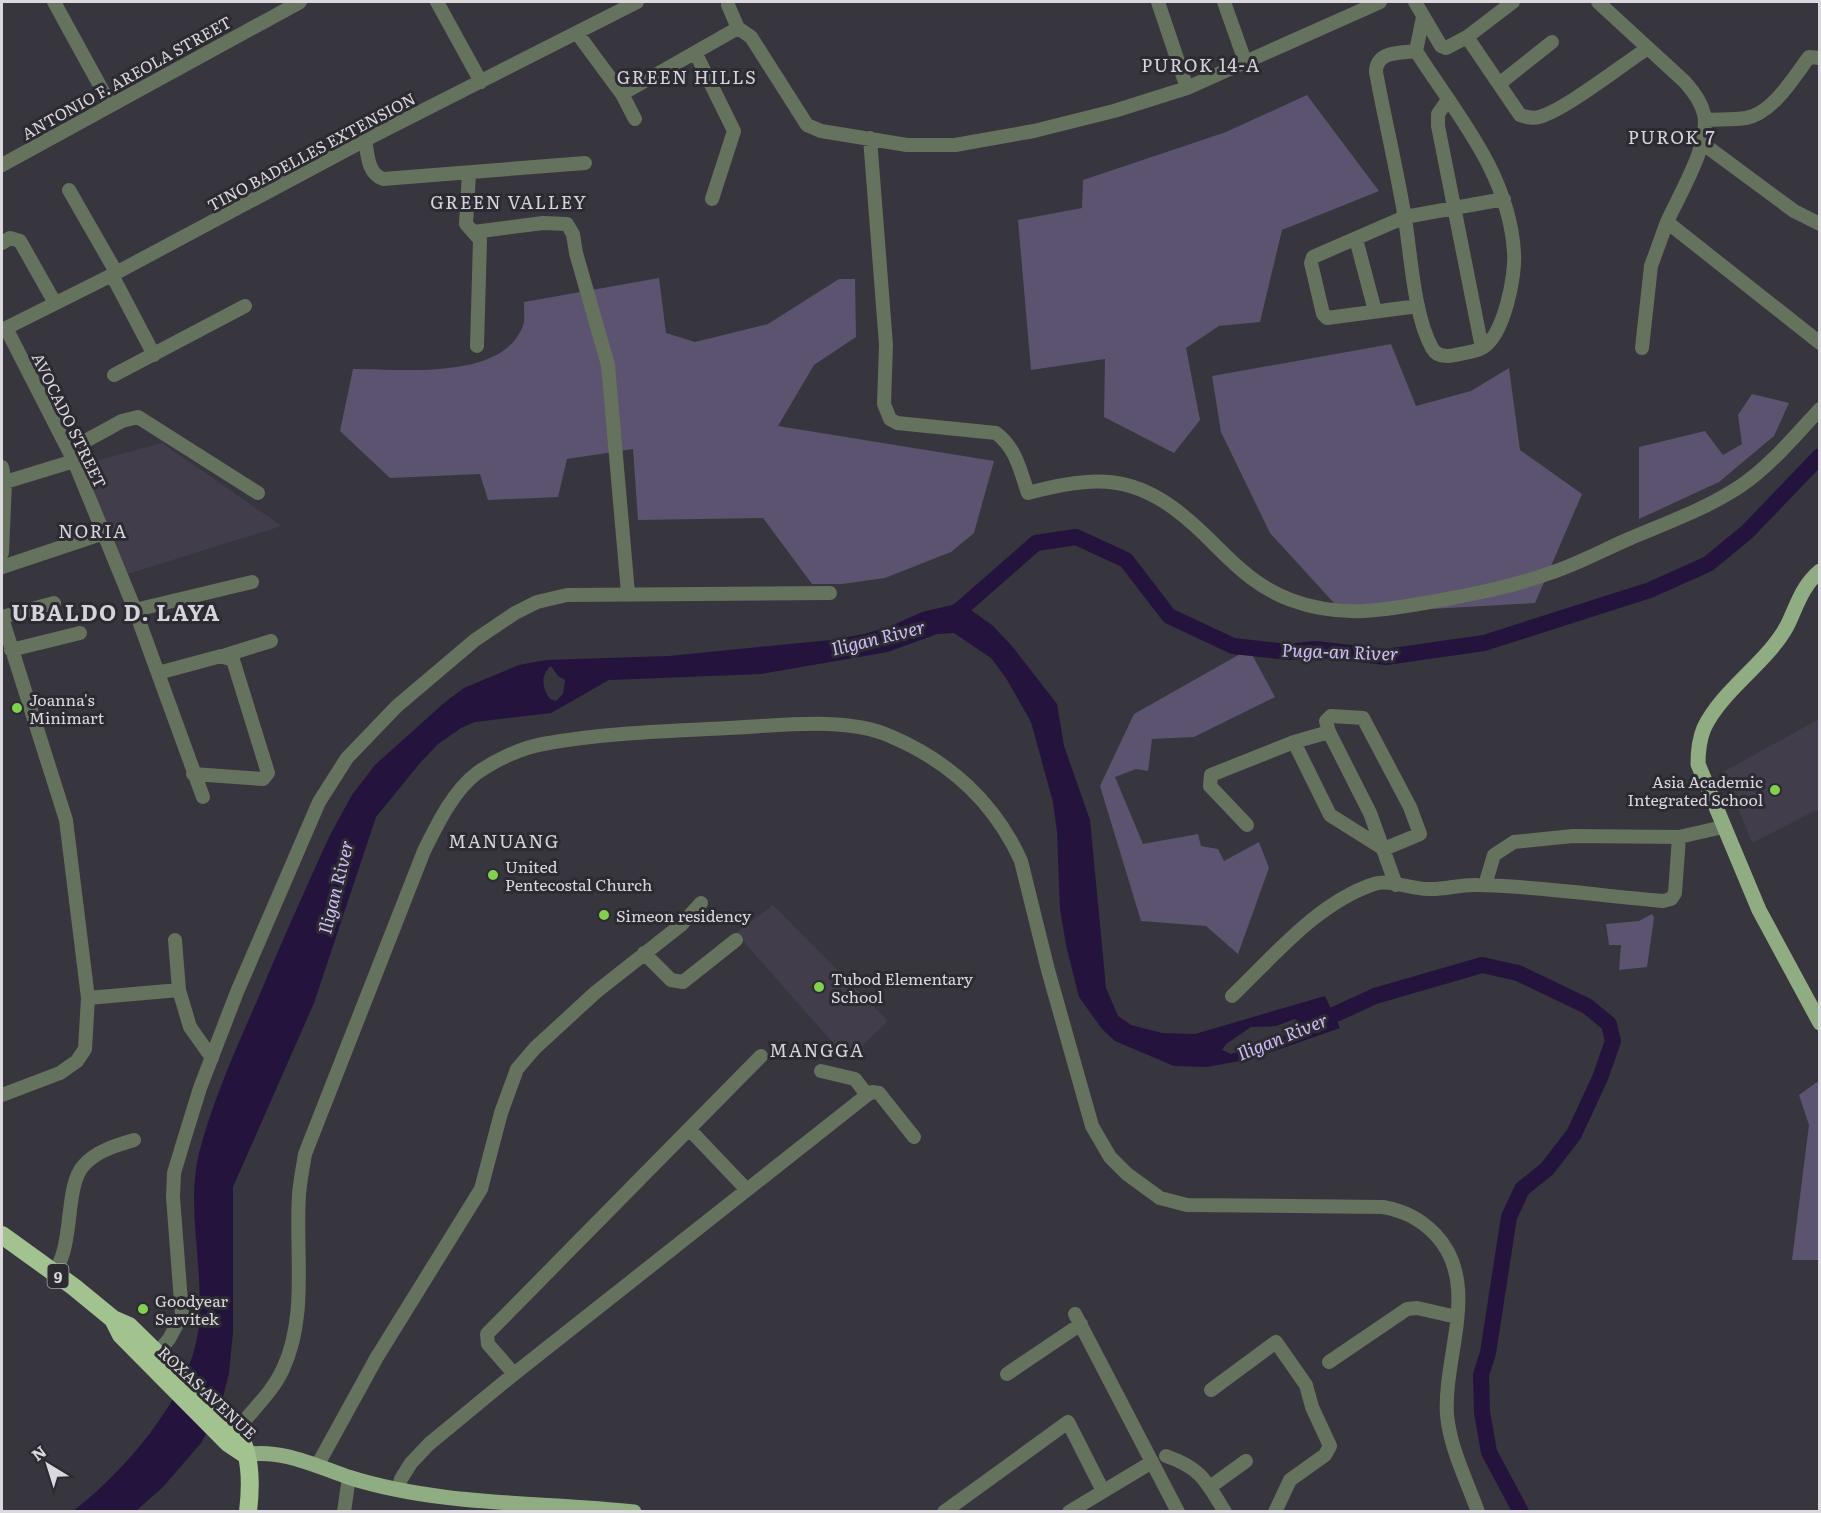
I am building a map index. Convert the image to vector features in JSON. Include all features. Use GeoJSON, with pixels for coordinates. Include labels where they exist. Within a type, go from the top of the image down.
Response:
{"type":"FeatureCollection","features":[{"type":"Feature","properties":{"kind":"highway","name":"ROXAS AVENUE"},"geometry":{"type":"LineString","coordinates":[[2,1234],[113,1319],[129,1326],[157,1359],[228,1429],[246,1455]]}},
{"type":"Feature","properties":{"kind":"highway","name":"9"},"geometry":{"type":"LineString","coordinates":[[246,1455],[250,1488],[248,1512]]}},
{"type":"Feature","properties":{"kind":"main road"},"geometry":{"type":"LineString","coordinates":[[1820,571],[1809,581],[1797,599],[1779,638],[1711,716],[1699,743],[1698,764],[1760,910],[1820,1023]]}},
{"type":"Feature","properties":{"kind":"main road"},"geometry":{"type":"LineString","coordinates":[[246,1455],[275,1454],[398,1490],[437,1496],[634,1512]]}},
{"type":"Feature","properties":{"kind":"street"},"geometry":{"type":"LineString","coordinates":[[54,2],[110,104]]}},
{"type":"Feature","properties":{"kind":"street","name":"ANTONIO F. AREOLA STREET"},"geometry":{"type":"LineString","coordinates":[[2,165],[300,2]]}},
{"type":"Feature","properties":{"kind":"street"},"geometry":{"type":"LineString","coordinates":[[436,2],[481,82]]}},
{"type":"Feature","properties":{"kind":"street","name":"TINO BADELLES EXTENSION"},"geometry":{"type":"LineString","coordinates":[[4,329],[114,274],[365,140],[637,2]]}},
{"type":"Feature","properties":{"kind":"street"},"geometry":{"type":"LineString","coordinates":[[1158,2],[1187,88]]}},
{"type":"Feature","properties":{"kind":"street"},"geometry":{"type":"LineString","coordinates":[[1224,2],[1246,64]]}},
{"type":"Feature","properties":{"kind":"street"},"geometry":{"type":"LineString","coordinates":[[728,5],[738,28],[751,37],[807,125],[821,131],[907,145],[955,145],[1034,131],[1114,111],[1187,88],[1246,64],[1380,2]]}},
{"type":"Feature","properties":{"kind":"street"},"geometry":{"type":"LineString","coordinates":[[1415,2],[1441,46],[1451,46],[1467,37],[1513,2]]}},
{"type":"Feature","properties":{"kind":"street"},"geometry":{"type":"LineString","coordinates":[[1600,2],[1694,92],[1705,120],[1702,143],[1667,222],[1651,266],[1642,348]]}},
{"type":"Feature","properties":{"kind":"street"},"geometry":{"type":"LineString","coordinates":[[1416,51],[1384,56],[1376,66],[1405,217],[1419,306],[1431,346],[1436,353],[1447,357],[1482,348],[1492,339],[1503,318],[1515,253],[1504,199],[1493,169],[1416,51],[1423,17]]}},
{"type":"Feature","properties":{"kind":"street"},"geometry":{"type":"LineString","coordinates":[[622,94],[696,54],[738,28]]}},
{"type":"Feature","properties":{"kind":"street"},"geometry":{"type":"LineString","coordinates":[[577,33],[622,94],[635,119]]}},
{"type":"Feature","properties":{"kind":"street"},"geometry":{"type":"LineString","coordinates":[[1467,37],[1520,115],[1531,118],[1541,116],[1648,48]]}},
{"type":"Feature","properties":{"kind":"street"},"geometry":{"type":"LineString","coordinates":[[1499,84],[1552,42]]}},
{"type":"Feature","properties":{"kind":"street"},"geometry":{"type":"LineString","coordinates":[[696,54],[734,131],[712,199]]}},
{"type":"Feature","properties":{"kind":"street"},"geometry":{"type":"LineString","coordinates":[[1705,120],[1746,118],[1757,114],[1775,98],[1809,57],[1820,58]]}},
{"type":"Feature","properties":{"kind":"street"},"geometry":{"type":"LineString","coordinates":[[1447,100],[1438,114],[1438,126],[1482,348]]}},
{"type":"Feature","properties":{"kind":"street"},"geometry":{"type":"LineString","coordinates":[[870,138],[886,345],[884,404],[890,419],[897,423],[996,433],[1008,442],[1015,453],[1028,493],[1064,483],[1100,482],[1111,482],[1146,490],[1182,513],[1247,577],[1291,600],[1321,609],[1364,613],[1503,589],[1555,572],[1706,507],[1744,484],[1774,457],[1820,409]]}},
{"type":"Feature","properties":{"kind":"street"},"geometry":{"type":"LineString","coordinates":[[365,140],[370,167],[377,177],[383,179],[585,163]]}},
{"type":"Feature","properties":{"kind":"street"},"geometry":{"type":"LineString","coordinates":[[1702,143],[1794,211],[1820,224]]}},
{"type":"Feature","properties":{"kind":"street"},"geometry":{"type":"LineString","coordinates":[[469,173],[466,224],[480,240],[477,346]]}},
{"type":"Feature","properties":{"kind":"street"},"geometry":{"type":"LineString","coordinates":[[69,190],[154,355]]}},
{"type":"Feature","properties":{"kind":"street"},"geometry":{"type":"LineString","coordinates":[[1419,306],[1333,318],[1323,314],[1311,263],[1313,257],[1405,217],[1504,199]]}},
{"type":"Feature","properties":{"kind":"street"},"geometry":{"type":"LineString","coordinates":[[1667,222],[1820,343]]}},
{"type":"Feature","properties":{"kind":"street"},"geometry":{"type":"LineString","coordinates":[[474,232],[543,223],[567,224],[573,234],[576,253],[608,366],[628,593]]}},
{"type":"Feature","properties":{"kind":"street"},"geometry":{"type":"LineString","coordinates":[[1356,239],[1376,311]]}},
{"type":"Feature","properties":{"kind":"street"},"geometry":{"type":"LineString","coordinates":[[6,240],[20,241],[55,303]]}},
{"type":"Feature","properties":{"kind":"street"},"geometry":{"type":"LineString","coordinates":[[114,375],[245,306]]}},
{"type":"Feature","properties":{"kind":"street","name":"AVOCADO STREET"},"geometry":{"type":"LineString","coordinates":[[4,329],[72,456],[135,610],[203,797]]}},
{"type":"Feature","properties":{"kind":"street"},"geometry":{"type":"LineString","coordinates":[[3,483],[72,456],[122,421],[138,417],[258,493]]}},
{"type":"Feature","properties":{"kind":"street"},"geometry":{"type":"LineString","coordinates":[[2,467],[5,526],[2,553]]}},
{"type":"Feature","properties":{"kind":"street"},"geometry":{"type":"LineString","coordinates":[[2,567],[104,534]]}},
{"type":"Feature","properties":{"kind":"street"},"geometry":{"type":"LineString","coordinates":[[135,610],[252,582]]}},
{"type":"Feature","properties":{"kind":"street"},"geometry":{"type":"LineString","coordinates":[[157,1359],[182,1314],[174,1173],[200,1088],[285,876],[319,802],[347,758],[397,706],[475,640],[515,613],[537,602],[567,595],[628,593],[830,593]]}},
{"type":"Feature","properties":{"kind":"street"},"geometry":{"type":"LineString","coordinates":[[2,1095],[60,1073],[77,1061],[85,1049],[86,1041],[88,998],[72,846],[66,820],[10,650],[2,618],[54,603]]}},
{"type":"Feature","properties":{"kind":"street"},"geometry":{"type":"LineString","coordinates":[[10,650],[80,633]]}},
{"type":"Feature","properties":{"kind":"street"},"geometry":{"type":"LineString","coordinates":[[158,673],[271,641]]}},
{"type":"Feature","properties":{"kind":"street"},"geometry":{"type":"LineString","coordinates":[[194,774],[251,780],[263,779],[268,773],[233,660],[226,655]]}},
{"type":"Feature","properties":{"kind":"street"},"geometry":{"type":"LineString","coordinates":[[1384,849],[1420,834],[1410,807],[1363,718],[1331,716],[1326,721],[1329,732],[1370,813],[1396,885]]}},
{"type":"Feature","properties":{"kind":"street"},"geometry":{"type":"LineString","coordinates":[[228,1429],[272,1391],[285,1367],[293,1331],[299,1280],[299,1194],[305,1154],[406,894],[439,821],[476,774],[505,757],[542,744],[662,732],[783,726],[866,728],[891,736],[960,777],[981,797],[1012,842],[1021,861],[1087,1114],[1110,1157],[1143,1187],[1175,1203],[1383,1207],[1401,1211],[1427,1226],[1447,1247],[1456,1266],[1458,1289],[1457,1317],[1447,1393],[1449,1429],[1478,1512]]}},
{"type":"Feature","properties":{"kind":"street"},"geometry":{"type":"LineString","coordinates":[[1247,825],[1210,786],[1208,779],[1220,770],[1293,742],[1329,732]]}},
{"type":"Feature","properties":{"kind":"street"},"geometry":{"type":"LineString","coordinates":[[1293,742],[1330,816],[1384,849]]}},
{"type":"Feature","properties":{"kind":"street"},"geometry":{"type":"LineString","coordinates":[[1485,885],[1494,855],[1506,845],[1524,839],[1573,836],[1679,837],[1723,827]]}},
{"type":"Feature","properties":{"kind":"street"},"geometry":{"type":"LineString","coordinates":[[1232,996],[1318,915],[1335,903],[1373,885],[1383,882],[1437,890],[1485,885],[1559,889],[1668,901],[1675,893],[1679,837]]}},
{"type":"Feature","properties":{"kind":"street"},"geometry":{"type":"LineString","coordinates":[[316,1466],[377,1357],[481,1189],[501,1113],[517,1069],[559,1026],[644,952],[681,925],[701,903]]}},
{"type":"Feature","properties":{"kind":"street"},"geometry":{"type":"LineString","coordinates":[[175,940],[178,990],[190,1028],[212,1058]]}},
{"type":"Feature","properties":{"kind":"street"},"geometry":{"type":"LineString","coordinates":[[644,952],[671,980],[683,982],[736,940]]}},
{"type":"Feature","properties":{"kind":"street"},"geometry":{"type":"LineString","coordinates":[[88,998],[178,990]]}},
{"type":"Feature","properties":{"kind":"street"},"geometry":{"type":"LineString","coordinates":[[514,1374],[488,1344],[488,1334],[761,1056]]}},
{"type":"Feature","properties":{"kind":"street"},"geometry":{"type":"LineString","coordinates":[[821,1071],[855,1079],[867,1095]]}},
{"type":"Feature","properties":{"kind":"street"},"geometry":{"type":"LineString","coordinates":[[398,1490],[401,1479],[411,1463],[429,1444],[867,1095],[872,1092],[879,1093],[914,1137]]}},
{"type":"Feature","properties":{"kind":"street"},"geometry":{"type":"LineString","coordinates":[[689,1129],[747,1190]]}},
{"type":"Feature","properties":{"kind":"street"},"geometry":{"type":"LineString","coordinates":[[54,1273],[61,1263],[77,1179],[83,1166],[96,1155],[134,1140]]}},
{"type":"Feature","properties":{"kind":"street"},"geometry":{"type":"LineString","coordinates":[[1329,1362],[1407,1309],[1417,1308],[1457,1317]]}},
{"type":"Feature","properties":{"kind":"street"},"geometry":{"type":"LineString","coordinates":[[1006,1374],[1078,1319],[1178,1512]]}},
{"type":"Feature","properties":{"kind":"street"},"geometry":{"type":"LineString","coordinates":[[1211,1390],[1276,1342],[1306,1385],[1312,1407],[1330,1446],[1325,1455],[1290,1480],[1275,1512]]}},
{"type":"Feature","properties":{"kind":"street"},"geometry":{"type":"LineString","coordinates":[[944,1512],[1068,1422],[1103,1491]]}},
{"type":"Feature","properties":{"kind":"street"},"geometry":{"type":"LineString","coordinates":[[1166,1456],[1195,1468],[1225,1512]]}},
{"type":"Feature","properties":{"kind":"street"},"geometry":{"type":"LineString","coordinates":[[1210,1487],[1246,1461]]}},
{"type":"Feature","properties":{"kind":"street"},"geometry":{"type":"LineString","coordinates":[[1069,1512],[1152,1462]]}},
{"type":"Feature","properties":{"kind":"street"},"geometry":{"type":"LineString","coordinates":[[344,1512],[349,1477]]}},
{"type":"Feature","properties":{"kind":"shaded area"},"geometry":{"type":"Polygon","coordinates":[[[1307,95],[1379,191],[1282,230],[1260,322],[1219,326],[1186,348],[1200,420],[1174,453],[1104,417],[1105,359],[1031,370],[1018,220],[1082,208],[1083,180],[1226,132],[1307,95]]]}},
{"type":"Feature","properties":{"kind":"shaded area"},"geometry":{"type":"Polygon","coordinates":[[[659,278],[666,333],[695,342],[768,324],[839,279],[855,279],[856,337],[814,365],[778,426],[994,461],[974,533],[951,552],[885,578],[842,584],[812,584],[763,518],[638,520],[633,449],[567,459],[558,497],[488,500],[480,474],[390,478],[340,431],[353,369],[422,370],[473,364],[494,356],[512,344],[523,326],[524,302],[659,278]]]}},
{"type":"Feature","properties":{"kind":"shaded area"},"geometry":{"type":"Polygon","coordinates":[[[1391,344],[1416,406],[1471,391],[1509,368],[1520,450],[1582,494],[1535,603],[1344,614],[1270,533],[1221,432],[1212,376],[1391,344]]]}},
{"type":"Feature","properties":{"kind":"shaded area"},"geometry":{"type":"Polygon","coordinates":[[[1752,394],[1789,403],[1774,436],[1719,482],[1639,519],[1639,447],[1705,431],[1723,455],[1742,444],[1738,415],[1752,394]]]}},
{"type":"Feature","properties":{"kind":"shaded area"},"geometry":{"type":"Polygon","coordinates":[[[162,443],[282,526],[128,574],[80,465],[162,443]]]}},
{"type":"Feature","properties":{"kind":"shaded area"},"geometry":{"type":"Polygon","coordinates":[[[1249,649],[1275,697],[1194,737],[1152,739],[1148,771],[1136,769],[1115,777],[1143,844],[1198,834],[1201,846],[1218,849],[1224,861],[1259,842],[1269,868],[1238,954],[1206,926],[1141,921],[1100,786],[1134,714],[1249,649]]]}},
{"type":"Feature","properties":{"kind":"shaded area","name":"Asia Academic Integrated School"},"geometry":{"type":"Polygon","coordinates":[[[1819,719],[1819,809],[1752,843],[1723,772],[1819,719]]]}},
{"type":"Feature","properties":{"kind":"shaded area","name":"Tubod Elementary School"},"geometry":{"type":"Polygon","coordinates":[[[773,905],[888,1021],[848,1060],[736,933],[773,905]]]}},
{"type":"Feature","properties":{"kind":"shaded area"},"geometry":{"type":"Polygon","coordinates":[[[1652,914],[1654,918],[1647,967],[1619,970],[1621,945],[1609,945],[1606,924],[1639,921],[1652,914]]]}},
{"type":"Feature","properties":{"kind":"shaded area"},"geometry":{"type":"Polygon","coordinates":[[[1817,1082],[1820,1085],[1819,1260],[1792,1260],[1809,1125],[1799,1095],[1817,1082]]]}},
{"type":"Feature","properties":{"kind":"water"},"geometry":{"type":"Polygon","coordinates":[[[956,604],[968,608],[992,625],[1012,646],[1057,704],[1064,746],[1090,820],[1106,988],[1118,1016],[1131,1025],[1162,1033],[1195,1034],[1325,996],[1340,1028],[1251,1059],[1207,1067],[1174,1066],[1115,1041],[1102,1029],[1079,997],[1066,945],[1060,909],[1057,832],[1053,802],[1031,722],[1006,678],[991,658],[954,633],[937,634],[888,652],[761,674],[609,680],[551,713],[475,722],[461,728],[438,744],[376,817],[314,1003],[233,1187],[233,1332],[229,1373],[220,1409],[201,1443],[163,1487],[136,1511],[72,1512],[92,1496],[131,1457],[166,1411],[180,1387],[190,1362],[198,1331],[200,1309],[194,1184],[205,1133],[233,1057],[330,835],[352,795],[375,765],[464,688],[519,665],[546,660],[669,656],[831,640],[891,626],[922,612],[956,604]],[[551,666],[545,673],[544,686],[550,699],[556,701],[563,694],[565,680],[558,676],[551,666]],[[1295,1019],[1276,1026],[1251,1027],[1226,1044],[1222,1050],[1231,1054],[1279,1039],[1294,1028],[1298,1022],[1295,1019]]]}},
{"type":"Feature","properties":{"kind":"waterway","name":"Puga-an River"},"geometry":{"type":"LineString","coordinates":[[947,621],[1036,543],[1076,537],[1126,560],[1169,616],[1233,646],[1288,652],[1315,649],[1386,657],[1484,643],[1650,590],[1708,564],[1747,532],[1820,456]]}},
{"type":"Feature","properties":{"kind":"waterway","name":"Iligan River"},"geometry":{"type":"LineString","coordinates":[[1314,1024],[1375,996],[1482,965],[1518,973],[1587,1006],[1609,1024],[1613,1041],[1600,1078],[1574,1134],[1547,1169],[1522,1189],[1509,1217],[1488,1353],[1481,1375],[1482,1412],[1489,1452],[1521,1512]]}},
{"type":"Feature","properties":{"kind":"place","name":"Joanna's Minimart"},"geometry":{"type":"Point","coordinates":[17,708]}},
{"type":"Feature","properties":{"kind":"place","name":"Asia Academic Integrated School"},"geometry":{"type":"Point","coordinates":[1775,790]}},
{"type":"Feature","properties":{"kind":"place","name":"United Pentecostal Church"},"geometry":{"type":"Point","coordinates":[493,875]}},
{"type":"Feature","properties":{"kind":"place","name":"Simeon residency"},"geometry":{"type":"Point","coordinates":[604,915]}},
{"type":"Feature","properties":{"kind":"place","name":"Tubod Elementary School"},"geometry":{"type":"Point","coordinates":[819,987]}},
{"type":"Feature","properties":{"kind":"place","name":"Goodyear Servitek"},"geometry":{"type":"Point","coordinates":[143,1309]}},
{"type":"Feature","properties":{"kind":"district","name":"PUROK 14-A"},"geometry":{"type":"Point","coordinates":[1201,64]}},
{"type":"Feature","properties":{"kind":"district","name":"GREEN HILLS"},"geometry":{"type":"Point","coordinates":[687,76]}},
{"type":"Feature","properties":{"kind":"district","name":"PUROK 7"},"geometry":{"type":"Point","coordinates":[1672,136]}},
{"type":"Feature","properties":{"kind":"district","name":"GREEN VALLEY"},"geometry":{"type":"Point","coordinates":[509,201]}},
{"type":"Feature","properties":{"kind":"district","name":"NORIA"},"geometry":{"type":"Point","coordinates":[93,530]}},
{"type":"Feature","properties":{"kind":"district","name":"UBALDO D. LAYA"},"geometry":{"type":"Point","coordinates":[116,611]}},
{"type":"Feature","properties":{"kind":"district","name":"MANUANG"},"geometry":{"type":"Point","coordinates":[504,840]}},
{"type":"Feature","properties":{"kind":"district","name":"MANGGA"},"geometry":{"type":"Point","coordinates":[817,1049]}}]}
